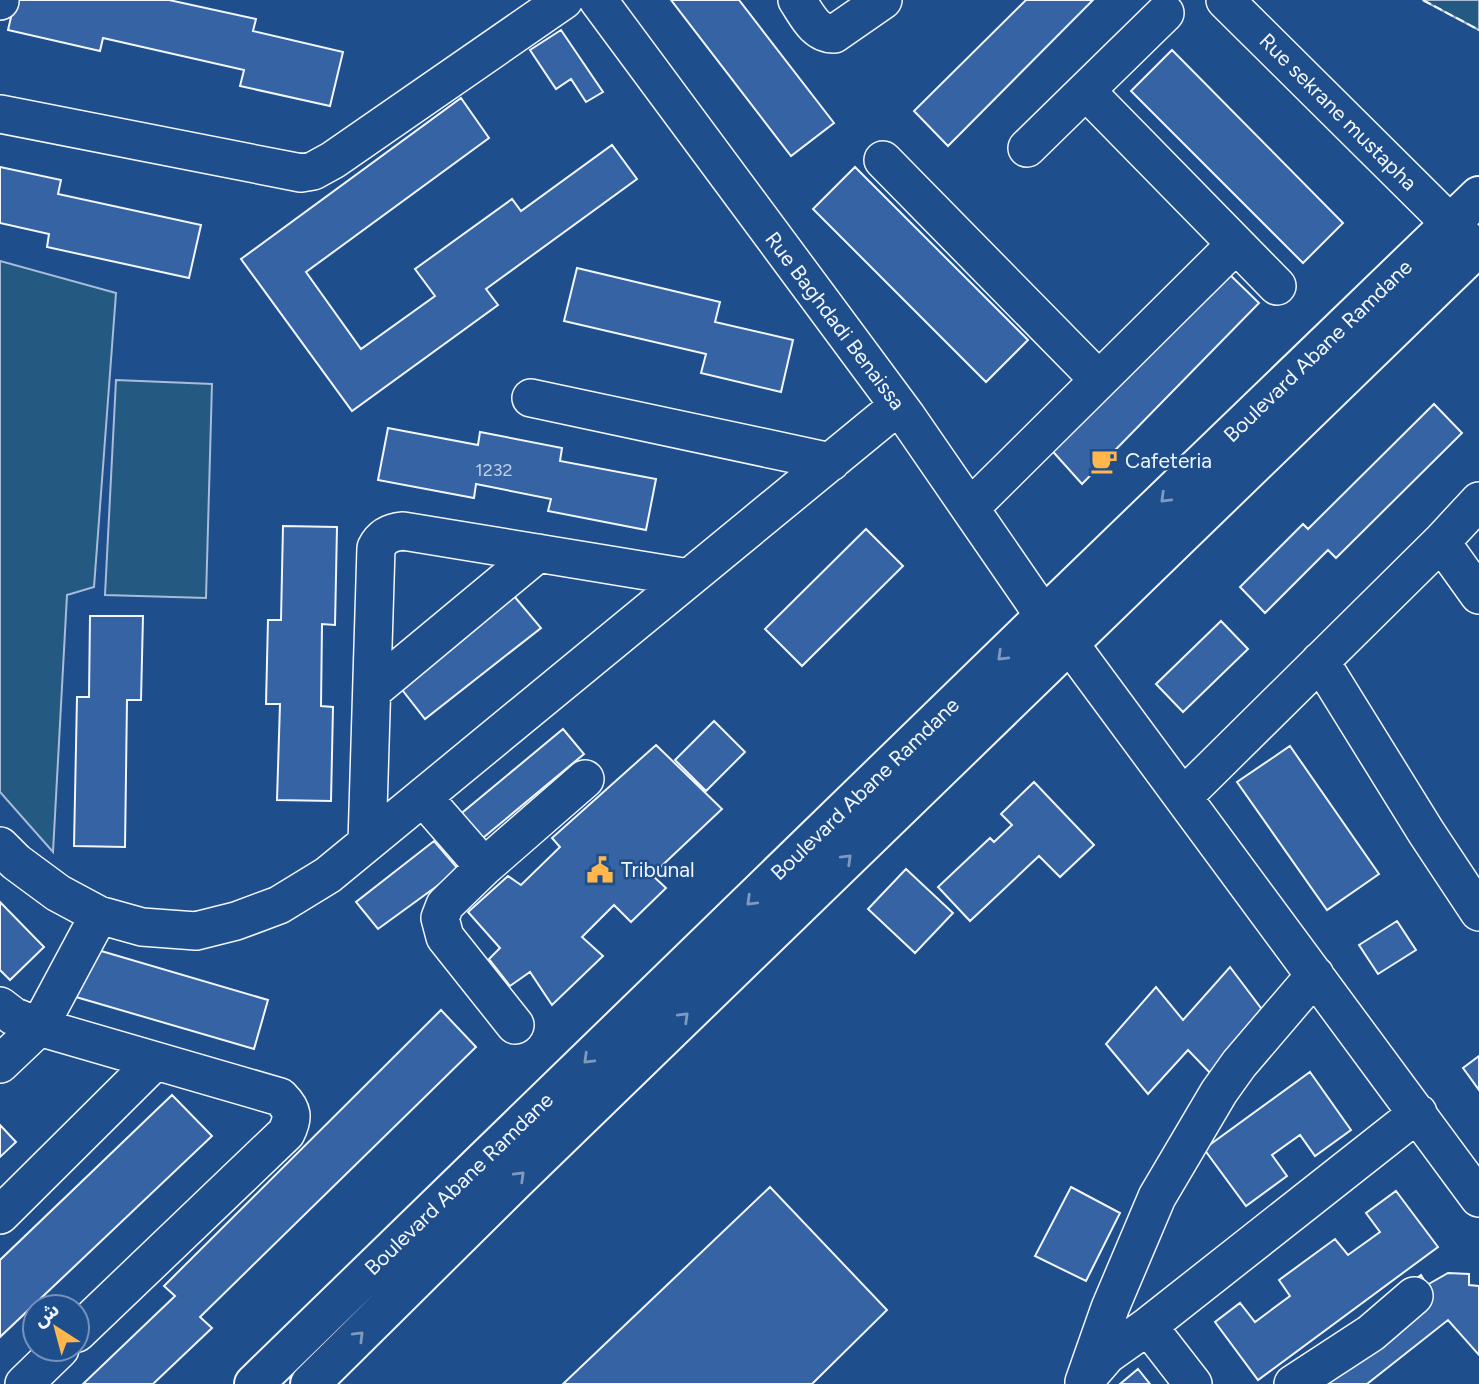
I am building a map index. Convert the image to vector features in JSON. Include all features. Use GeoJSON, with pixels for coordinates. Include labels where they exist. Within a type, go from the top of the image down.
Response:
{"type":"FeatureCollection","features":[{"type":"Feature","properties":{"kind":"main road","name":"Boulevard Abane Ramdane"},"geometry":{"type":"LineString","coordinates":[[310,1384],[1069,643],[1471,245],[1479,196]]}},
{"type":"Feature","properties":{"kind":"main road","name":"Boulevard Abane Ramdane"},"geometry":{"type":"LineString","coordinates":[[254,1384],[1044,616],[1471,245]]}},
{"type":"Feature","properties":{"kind":"street"},"geometry":{"type":"LineString","coordinates":[[0,114],[301,173],[313,171],[564,0]]}},
{"type":"Feature","properties":{"kind":"street"},"geometry":{"type":"LineString","coordinates":[[797,0],[816,27],[826,34],[835,34],[883,0]]}},
{"type":"Feature","properties":{"kind":"street","name":"Rue sekrane mustapha"},"geometry":{"type":"LineString","coordinates":[[1225,0],[1471,245]]}},
{"type":"Feature","properties":{"kind":"street","name":"Rue Baghdadi Benaissa"},"geometry":{"type":"LineString","coordinates":[[607,3],[898,406],[1044,616],[1069,643],[1479,1198]]}},
{"type":"Feature","properties":{"kind":"street"},"geometry":{"type":"LineString","coordinates":[[1027,148],[1165,13]]}},
{"type":"Feature","properties":{"kind":"street"},"geometry":{"type":"LineString","coordinates":[[1086,91],[1278,286]]}},
{"type":"Feature","properties":{"kind":"street"},"geometry":{"type":"LineString","coordinates":[[883,160],[1099,380]]}},
{"type":"Feature","properties":{"kind":"street"},"geometry":{"type":"LineString","coordinates":[[970,508],[1236,244]]}},
{"type":"Feature","properties":{"kind":"street"},"geometry":{"type":"LineString","coordinates":[[531,398],[831,462]]}},
{"type":"Feature","properties":{"kind":"street"},"geometry":{"type":"LineString","coordinates":[[0,846],[16,862],[58,893],[99,915],[142,927],[196,931],[236,922],[279,905],[328,875],[898,406]]}},
{"type":"Feature","properties":{"kind":"street"},"geometry":{"type":"LineString","coordinates":[[1183,797],[1441,542],[1479,501]]}},
{"type":"Feature","properties":{"kind":"street"},"geometry":{"type":"LineString","coordinates":[[367,843],[376,548],[380,540],[403,531],[689,578]]}},
{"type":"Feature","properties":{"kind":"street"},"geometry":{"type":"LineString","coordinates":[[1441,542],[1479,595]]}},
{"type":"Feature","properties":{"kind":"street"},"geometry":{"type":"LineString","coordinates":[[372,691],[538,553]]}},
{"type":"Feature","properties":{"kind":"street"},"geometry":{"type":"LineString","coordinates":[[1320,661],[1479,912]]}},
{"type":"Feature","properties":{"kind":"street"},"geometry":{"type":"LineString","coordinates":[[515,1025],[444,937],[440,918],[445,905],[484,867],[585,779]]}},
{"type":"Feature","properties":{"kind":"street"},"geometry":{"type":"LineString","coordinates":[[423,797],[484,867]]}},
{"type":"Feature","properties":{"kind":"street"},"geometry":{"type":"LineString","coordinates":[[0,1064],[39,1027],[99,915]]}},
{"type":"Feature","properties":{"kind":"street"},"geometry":{"type":"LineString","coordinates":[[1083,1383],[1110,1308],[1157,1198],[1239,1063],[1315,975]]}},
{"type":"Feature","properties":{"kind":"street"},"geometry":{"type":"LineString","coordinates":[[0,1006],[13,1016],[39,1027],[280,1097],[292,1113],[286,1133],[91,1320]]}},
{"type":"Feature","properties":{"kind":"street"},"geometry":{"type":"LineString","coordinates":[[0,1214],[155,1061]]}},
{"type":"Feature","properties":{"kind":"street"},"geometry":{"type":"LineString","coordinates":[[1083,1383],[1107,1355],[1149,1325],[1418,1113]]}},
{"type":"Feature","properties":{"kind":"street"},"geometry":{"type":"LineString","coordinates":[[1293,1384],[1371,1333],[1415,1296]]}},
{"type":"Feature","properties":{"kind":"street"},"geometry":{"type":"LineString","coordinates":[[1149,1325],[1193,1384]]}},
{"type":"Feature","properties":{"kind":"street"},"geometry":{"type":"LineString","coordinates":[[24,1384],[46,1363]]}},
{"type":"Feature","properties":{"kind":"shaded area"},"geometry":{"type":"Polygon","coordinates":[[[1479,0],[1479,30],[1424,1],[1479,0]]]}},
{"type":"Feature","properties":{"kind":"shaded area"},"geometry":{"type":"Polygon","coordinates":[[[0,261],[116,293],[94,587],[67,595],[53,852],[0,792],[0,261]]]}},
{"type":"Feature","properties":{"kind":"shaded area"},"geometry":{"type":"Polygon","coordinates":[[[116,380],[212,384],[206,598],[105,595],[116,380]]]}},
{"type":"Feature","properties":{"kind":"building"},"geometry":{"type":"Polygon","coordinates":[[[15,0],[169,0],[256,19],[253,31],[343,52],[330,106],[240,86],[244,70],[103,38],[100,51],[8,30],[15,0]]]}},
{"type":"Feature","properties":{"kind":"building"},"geometry":{"type":"Polygon","coordinates":[[[671,0],[739,0],[834,123],[791,156],[671,0]]]}},
{"type":"Feature","properties":{"kind":"building"},"geometry":{"type":"Polygon","coordinates":[[[1026,0],[1093,0],[948,146],[914,111],[1026,0]]]}},
{"type":"Feature","properties":{"kind":"building"},"geometry":{"type":"Polygon","coordinates":[[[561,30],[603,92],[586,102],[571,79],[556,89],[530,50],[561,30]]]}},
{"type":"Feature","properties":{"kind":"building"},"geometry":{"type":"Polygon","coordinates":[[[1172,50],[1343,223],[1303,263],[1131,91],[1172,50]]]}},
{"type":"Feature","properties":{"kind":"building"},"geometry":{"type":"Polygon","coordinates":[[[461,98],[489,138],[306,272],[361,349],[435,296],[415,269],[512,199],[521,211],[612,145],[637,179],[486,289],[498,305],[352,411],[241,259],[461,98]]]}},
{"type":"Feature","properties":{"kind":"building"},"geometry":{"type":"Polygon","coordinates":[[[0,167],[61,180],[58,194],[201,225],[189,278],[47,247],[49,234],[0,223],[0,167]]]}},
{"type":"Feature","properties":{"kind":"building"},"geometry":{"type":"Polygon","coordinates":[[[855,167],[1028,340],[986,382],[813,209],[855,167]]]}},
{"type":"Feature","properties":{"kind":"building"},"geometry":{"type":"Polygon","coordinates":[[[577,268],[720,302],[715,322],[793,340],[781,392],[701,373],[706,354],[564,321],[577,268]]]}},
{"type":"Feature","properties":{"kind":"building"},"geometry":{"type":"Polygon","coordinates":[[[1225,270],[1259,303],[1082,484],[1047,445],[1225,270]]]}},
{"type":"Feature","properties":{"kind":"building"},"geometry":{"type":"Polygon","coordinates":[[[1434,404],[1462,433],[1336,558],[1328,550],[1265,613],[1240,587],[1303,524],[1308,529],[1434,404]]]}},
{"type":"Feature","properties":{"kind":"building"},"geometry":{"type":"Polygon","coordinates":[[[388,428],[478,445],[480,432],[562,448],[560,461],[656,479],[646,530],[548,511],[551,499],[476,484],[474,498],[378,480],[388,428]]]}},
{"type":"Feature","properties":{"kind":"building"},"geometry":{"type":"Polygon","coordinates":[[[283,526],[337,527],[335,625],[322,624],[321,706],[333,707],[331,801],[277,800],[280,704],[266,704],[268,620],[281,620],[283,526]]]}},
{"type":"Feature","properties":{"kind":"building"},"geometry":{"type":"Polygon","coordinates":[[[866,529],[903,566],[802,666],[765,629],[866,529]]]}},
{"type":"Feature","properties":{"kind":"building"},"geometry":{"type":"Polygon","coordinates":[[[509,590],[541,628],[425,719],[396,682],[509,590]]]}},
{"type":"Feature","properties":{"kind":"building"},"geometry":{"type":"Polygon","coordinates":[[[90,616],[143,616],[141,700],[127,700],[125,847],[74,846],[77,697],[89,697],[90,616]]]}},
{"type":"Feature","properties":{"kind":"building"},"geometry":{"type":"Polygon","coordinates":[[[1221,621],[1248,649],[1183,712],[1156,684],[1221,621]]]}},
{"type":"Feature","properties":{"kind":"building"},"geometry":{"type":"Polygon","coordinates":[[[714,721],[745,752],[706,791],[675,760],[714,721]]]}},
{"type":"Feature","properties":{"kind":"building"},"geometry":{"type":"Polygon","coordinates":[[[563,729],[584,754],[478,842],[457,817],[563,729]]]}},
{"type":"Feature","properties":{"kind":"building"},"geometry":{"type":"Polygon","coordinates":[[[656,745],[722,809],[652,875],[666,888],[631,922],[614,905],[582,937],[603,956],[552,1005],[530,972],[510,986],[489,959],[500,948],[468,912],[508,876],[521,885],[560,847],[552,838],[656,745]]]}},
{"type":"Feature","properties":{"kind":"building"},"geometry":{"type":"Polygon","coordinates":[[[1290,746],[1379,874],[1327,910],[1237,782],[1290,746]]]}},
{"type":"Feature","properties":{"kind":"building"},"geometry":{"type":"Polygon","coordinates":[[[1034,782],[1094,845],[1060,877],[1039,856],[970,921],[938,887],[990,838],[994,842],[1012,825],[1001,814],[1034,782]]]}},
{"type":"Feature","properties":{"kind":"building"},"geometry":{"type":"Polygon","coordinates":[[[434,841],[459,870],[378,929],[356,902],[434,841]]]}},
{"type":"Feature","properties":{"kind":"building"},"geometry":{"type":"Polygon","coordinates":[[[906,869],[953,913],[915,953],[868,909],[906,869]]]}},
{"type":"Feature","properties":{"kind":"building"},"geometry":{"type":"Polygon","coordinates":[[[0,902],[44,947],[10,980],[0,970],[0,902]]]}},
{"type":"Feature","properties":{"kind":"building"},"geometry":{"type":"Polygon","coordinates":[[[1397,921],[1416,950],[1378,974],[1359,945],[1397,921]]]}},
{"type":"Feature","properties":{"kind":"building"},"geometry":{"type":"Polygon","coordinates":[[[91,948],[268,1000],[254,1049],[76,997],[91,948]]]}},
{"type":"Feature","properties":{"kind":"building"},"geometry":{"type":"Polygon","coordinates":[[[1230,967],[1270,1020],[1214,1077],[1188,1050],[1148,1094],[1106,1044],[1156,987],[1183,1020],[1230,967]]]}},
{"type":"Feature","properties":{"kind":"building"},"geometry":{"type":"Polygon","coordinates":[[[441,1010],[476,1047],[200,1317],[212,1328],[153,1384],[83,1384],[175,1296],[164,1286],[441,1010]]]}},
{"type":"Feature","properties":{"kind":"building"},"geometry":{"type":"Polygon","coordinates":[[[1479,1056],[1479,1090],[1463,1068],[1479,1056]]]}},
{"type":"Feature","properties":{"kind":"building"},"geometry":{"type":"Polygon","coordinates":[[[1310,1072],[1351,1130],[1315,1156],[1300,1135],[1272,1155],[1287,1176],[1246,1206],[1204,1149],[1310,1072]]]}},
{"type":"Feature","properties":{"kind":"building"},"geometry":{"type":"Polygon","coordinates":[[[172,1095],[212,1136],[46,1293],[21,1293],[21,1317],[0,1337],[0,1260],[172,1095]]]}},
{"type":"Feature","properties":{"kind":"building"},"geometry":{"type":"Polygon","coordinates":[[[0,1125],[16,1142],[0,1157],[0,1125]]]}},
{"type":"Feature","properties":{"kind":"building"},"geometry":{"type":"Polygon","coordinates":[[[770,1187],[887,1310],[812,1384],[563,1384],[770,1187]]]}},
{"type":"Feature","properties":{"kind":"building"},"geometry":{"type":"Polygon","coordinates":[[[1071,1187],[1120,1213],[1086,1281],[1035,1256],[1071,1187]]]}},
{"type":"Feature","properties":{"kind":"building"},"geometry":{"type":"Polygon","coordinates":[[[1396,1191],[1438,1247],[1258,1380],[1215,1322],[1240,1303],[1255,1322],[1290,1296],[1279,1280],[1335,1239],[1348,1255],[1380,1232],[1366,1213],[1396,1191]]]}},
{"type":"Feature","properties":{"kind":"building"},"geometry":{"type":"Polygon","coordinates":[[[1448,1273],[1469,1274],[1469,1285],[1479,1286],[1479,1355],[1448,1320],[1367,1384],[1277,1384],[1421,1275],[1427,1285],[1448,1273]]]}},
{"type":"Feature","properties":{"kind":"building"},"geometry":{"type":"Polygon","coordinates":[[[1138,1369],[1150,1384],[1120,1384],[1138,1369]]]}},
{"type":"Feature","properties":{"kind":"fence"},"geometry":{"type":"LineString","coordinates":[[1423,0],[1479,30]]}},
{"type":"Feature","properties":{"kind":"place","name":"Cafeteria"},"geometry":{"type":"Point","coordinates":[1104,461]}},
{"type":"Feature","properties":{"kind":"place","name":"Tribunal"},"geometry":{"type":"Point","coordinates":[600,870]}}]}
